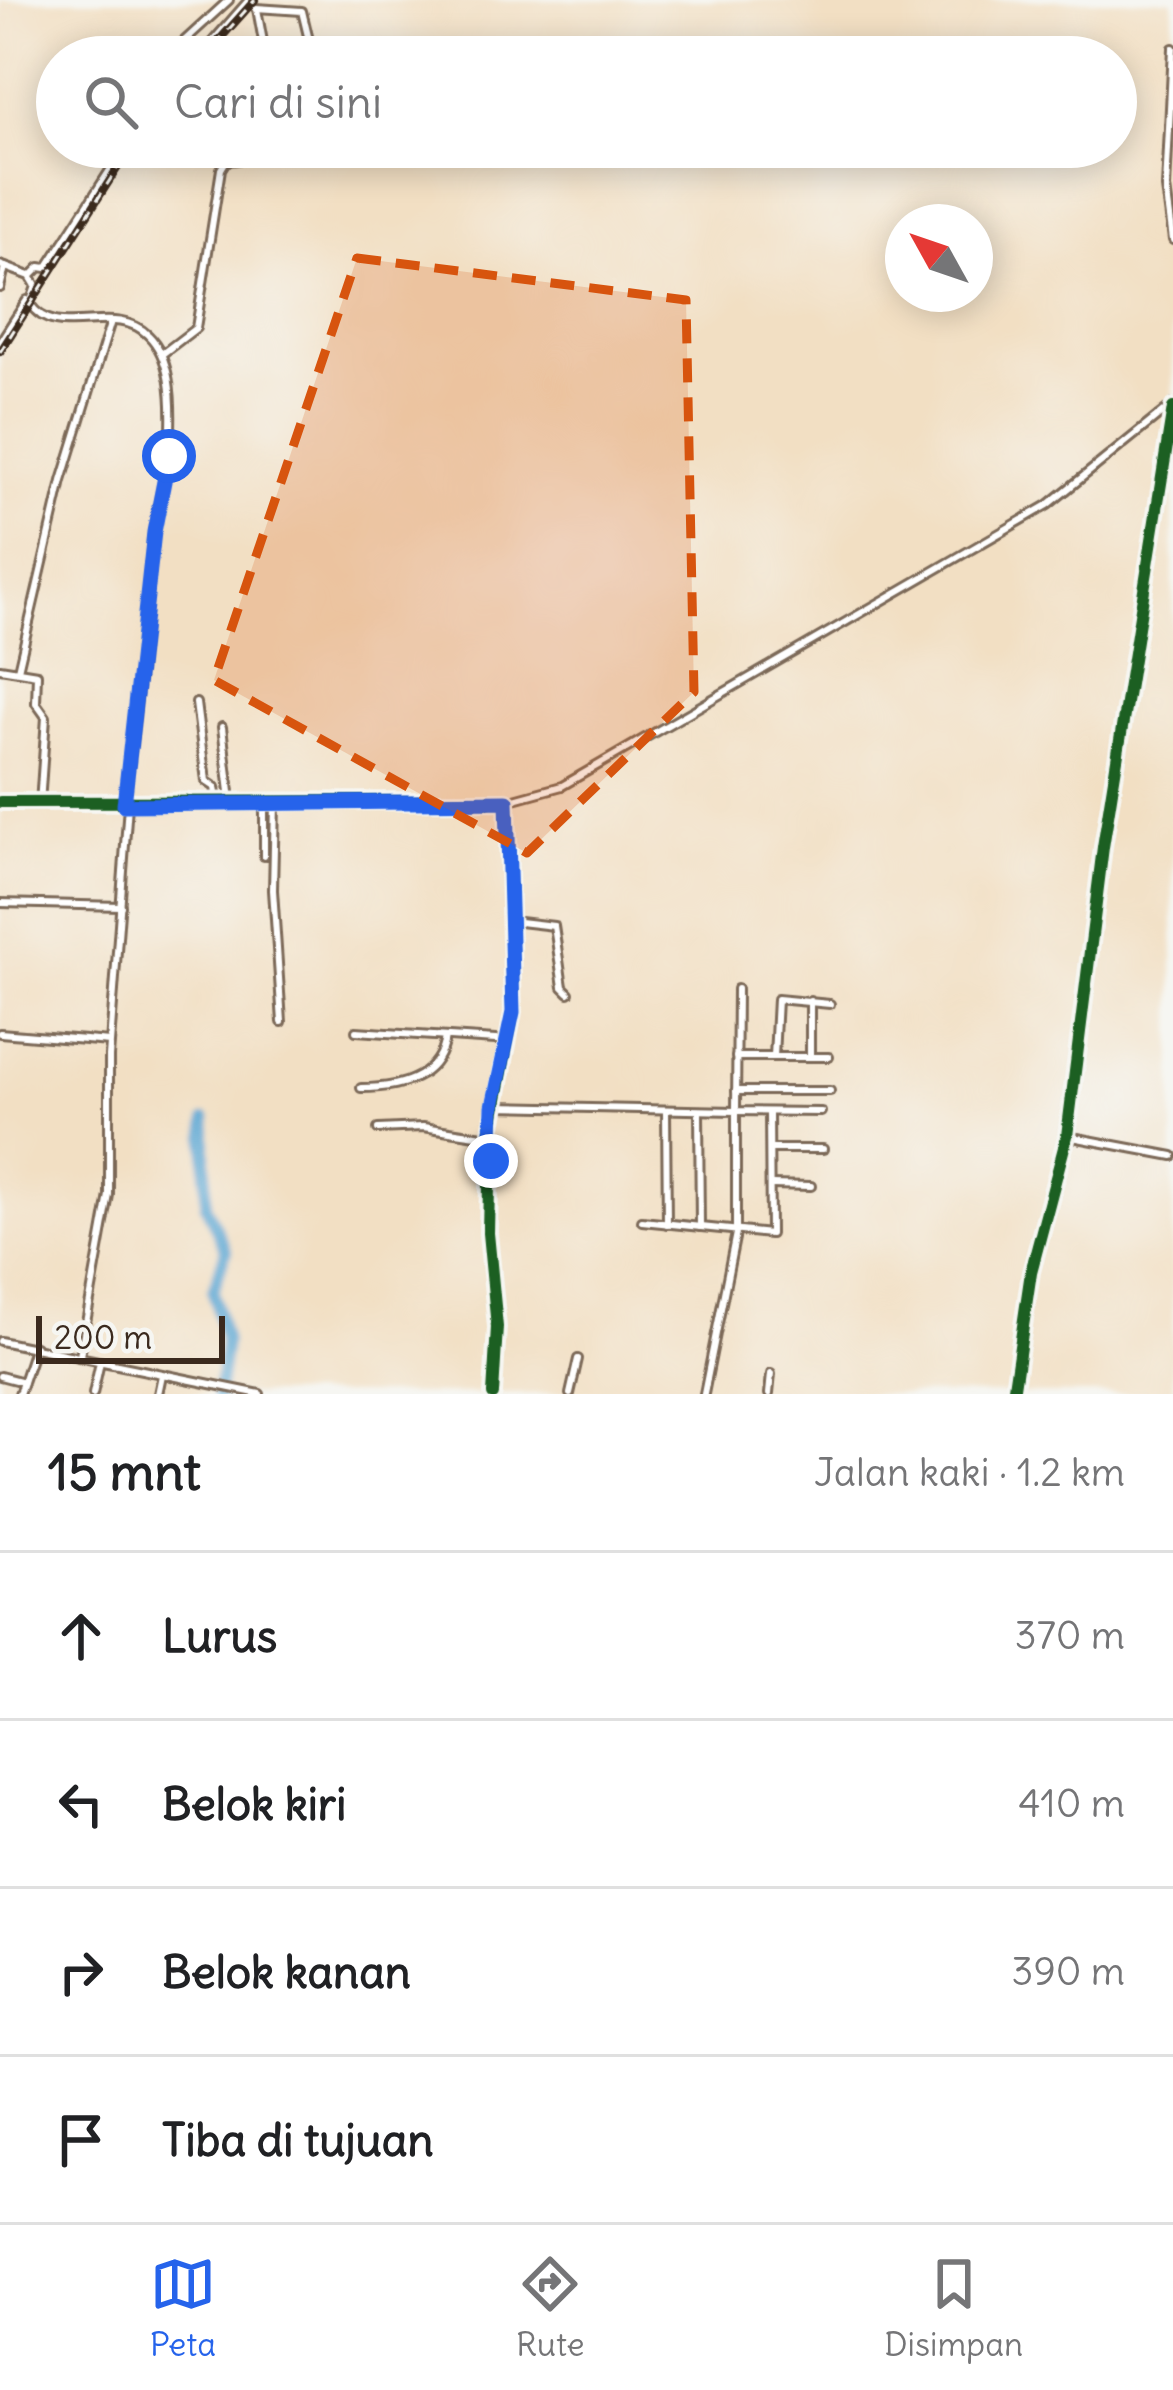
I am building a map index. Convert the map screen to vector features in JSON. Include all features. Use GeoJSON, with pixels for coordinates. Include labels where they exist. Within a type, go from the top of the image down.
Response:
{"type":"FeatureCollection","features":[{"type":"Feature","properties":{"kind":"street"},"geometry":{"type":"LineString","coordinates":[[190,36],[230,0]]}},
{"type":"Feature","properties":{"kind":"street"},"geometry":{"type":"LineString","coordinates":[[216,36],[245,1],[256,8],[302,11],[308,36]]}},
{"type":"Feature","properties":{"kind":"street"},"geometry":{"type":"LineString","coordinates":[[256,8],[262,36]]}},
{"type":"Feature","properties":{"kind":"street"},"geometry":{"type":"LineString","coordinates":[[1173,48],[1169,189],[1173,240]]}},
{"type":"Feature","properties":{"kind":"street"},"geometry":{"type":"LineString","coordinates":[[0,288],[3,266],[34,273],[47,268],[111,168]]}},
{"type":"Feature","properties":{"kind":"street"},"geometry":{"type":"LineString","coordinates":[[162,354],[196,328],[222,168]]}},
{"type":"Feature","properties":{"kind":"street"},"geometry":{"type":"LineString","coordinates":[[0,342],[36,286],[34,273]]}},
{"type":"Feature","properties":{"kind":"street"},"geometry":{"type":"LineString","coordinates":[[29,298],[36,312],[53,322],[111,320],[145,331],[162,354],[170,440],[154,532],[126,805],[110,1042],[109,1195],[80,1356]]}},
{"type":"Feature","properties":{"kind":"street"},"geometry":{"type":"LineString","coordinates":[[18,670],[62,482],[111,320]]}},
{"type":"Feature","properties":{"kind":"street"},"geometry":{"type":"LineString","coordinates":[[0,802],[507,801],[578,777],[1014,526],[1092,473],[1173,406]]}},
{"type":"Feature","properties":{"kind":"street"},"geometry":{"type":"LineString","coordinates":[[1013,1394],[1031,1272],[1066,1136],[1102,847],[1173,406]]}},
{"type":"Feature","properties":{"kind":"street"},"geometry":{"type":"LineString","coordinates":[[0,668],[38,674],[36,703],[46,711],[40,804]]}},
{"type":"Feature","properties":{"kind":"street"},"geometry":{"type":"LineString","coordinates":[[196,703],[205,778],[215,787],[217,800]]}},
{"type":"Feature","properties":{"kind":"street"},"geometry":{"type":"LineString","coordinates":[[222,727],[232,800]]}},
{"type":"Feature","properties":{"kind":"street"},"geometry":{"type":"LineString","coordinates":[[493,1394],[497,1327],[488,1233],[490,1136],[511,1041],[507,801]]}},
{"type":"Feature","properties":{"kind":"street"},"geometry":{"type":"LineString","coordinates":[[275,803],[273,890],[282,1022]]}},
{"type":"Feature","properties":{"kind":"street"},"geometry":{"type":"LineString","coordinates":[[264,804],[264,856]]}},
{"type":"Feature","properties":{"kind":"street"},"geometry":{"type":"LineString","coordinates":[[0,903],[122,906]]}},
{"type":"Feature","properties":{"kind":"street"},"geometry":{"type":"LineString","coordinates":[[511,921],[554,926],[563,987],[569,993]]}},
{"type":"Feature","properties":{"kind":"street"},"geometry":{"type":"LineString","coordinates":[[704,1394],[736,1233],[737,989]]}},
{"type":"Feature","properties":{"kind":"street"},"geometry":{"type":"LineString","coordinates":[[774,1057],[776,1000],[830,1004]]}},
{"type":"Feature","properties":{"kind":"street"},"geometry":{"type":"LineString","coordinates":[[810,1057],[811,1000]]}},
{"type":"Feature","properties":{"kind":"street"},"geometry":{"type":"LineString","coordinates":[[356,1031],[511,1041]]}},
{"type":"Feature","properties":{"kind":"street"},"geometry":{"type":"LineString","coordinates":[[0,1033],[110,1042]]}},
{"type":"Feature","properties":{"kind":"street"},"geometry":{"type":"LineString","coordinates":[[361,1088],[389,1087],[421,1076],[437,1061],[445,1037]]}},
{"type":"Feature","properties":{"kind":"street"},"geometry":{"type":"LineString","coordinates":[[736,1058],[829,1057]]}},
{"type":"Feature","properties":{"kind":"street"},"geometry":{"type":"LineString","coordinates":[[736,1090],[830,1091]]}},
{"type":"Feature","properties":{"kind":"street"},"geometry":{"type":"LineString","coordinates":[[493,1106],[821,1112]]}},
{"type":"Feature","properties":{"kind":"street"},"geometry":{"type":"LineString","coordinates":[[666,1110],[667,1224]]}},
{"type":"Feature","properties":{"kind":"street"},"geometry":{"type":"LineString","coordinates":[[699,1111],[700,1228]]}},
{"type":"Feature","properties":{"kind":"street"},"geometry":{"type":"LineString","coordinates":[[642,1221],[770,1234],[769,1112]]}},
{"type":"Feature","properties":{"kind":"street"},"geometry":{"type":"LineString","coordinates":[[378,1129],[423,1127],[490,1136]]}},
{"type":"Feature","properties":{"kind":"street"},"geometry":{"type":"LineString","coordinates":[[1066,1136],[1173,1156]]}},
{"type":"Feature","properties":{"kind":"street"},"geometry":{"type":"LineString","coordinates":[[770,1149],[823,1149]]}},
{"type":"Feature","properties":{"kind":"street"},"geometry":{"type":"LineString","coordinates":[[771,1185],[811,1186]]}},
{"type":"Feature","properties":{"kind":"street"},"geometry":{"type":"LineString","coordinates":[[0,1341],[260,1394]]}},
{"type":"Feature","properties":{"kind":"street"},"geometry":{"type":"LineString","coordinates":[[19,1394],[35,1345]]}},
{"type":"Feature","properties":{"kind":"street"},"geometry":{"type":"LineString","coordinates":[[570,1394],[578,1359]]}},
{"type":"Feature","properties":{"kind":"street"},"geometry":{"type":"LineString","coordinates":[[93,1394],[100,1362]]}},
{"type":"Feature","properties":{"kind":"street"},"geometry":{"type":"LineString","coordinates":[[769,1394],[771,1374]]}},
{"type":"Feature","properties":{"kind":"street"},"geometry":{"type":"LineString","coordinates":[[0,1376],[23,1382]]}},
{"type":"Feature","properties":{"kind":"street"},"geometry":{"type":"LineString","coordinates":[[158,1394],[161,1376]]}},
{"type":"Feature","properties":{"kind":"street"},"geometry":{"type":"LineString","coordinates":[[196,1394],[198,1383]]}},
{"type":"Feature","properties":{"kind":"highlighted area"},"geometry":{"type":"Polygon","coordinates":[[[357,258],[686,300],[694,692],[527,853],[214,680],[357,258]]]}},
{"type":"Feature","properties":{"kind":"waterway"},"geometry":{"type":"LineString","coordinates":[[206,1120],[206,1206],[226,1250],[213,1291],[225,1342],[218,1394]]}},
{"type":"Feature","properties":{"kind":"railway"},"geometry":{"type":"LineString","coordinates":[[223,36],[255,0]]}},
{"type":"Feature","properties":{"kind":"railway"},"geometry":{"type":"LineString","coordinates":[[0,352],[118,168]]}},
{"type":"Feature","properties":{"kind":"cycle path"},"geometry":{"type":"LineString","coordinates":[[1013,1394],[1031,1272],[1067,1136],[1103,847],[1173,408]]}},
{"type":"Feature","properties":{"kind":"cycle path"},"geometry":{"type":"LineString","coordinates":[[0,802],[507,801],[513,1012],[490,1137],[488,1233],[497,1327],[493,1394]]}},
{"type":"Feature","properties":{"kind":"route"},"geometry":{"type":"LineString","coordinates":[[169,456],[154,532],[124,805],[217,800],[264,804],[507,801],[513,1012],[511,1041],[493,1106],[491,1161]]}}]}
